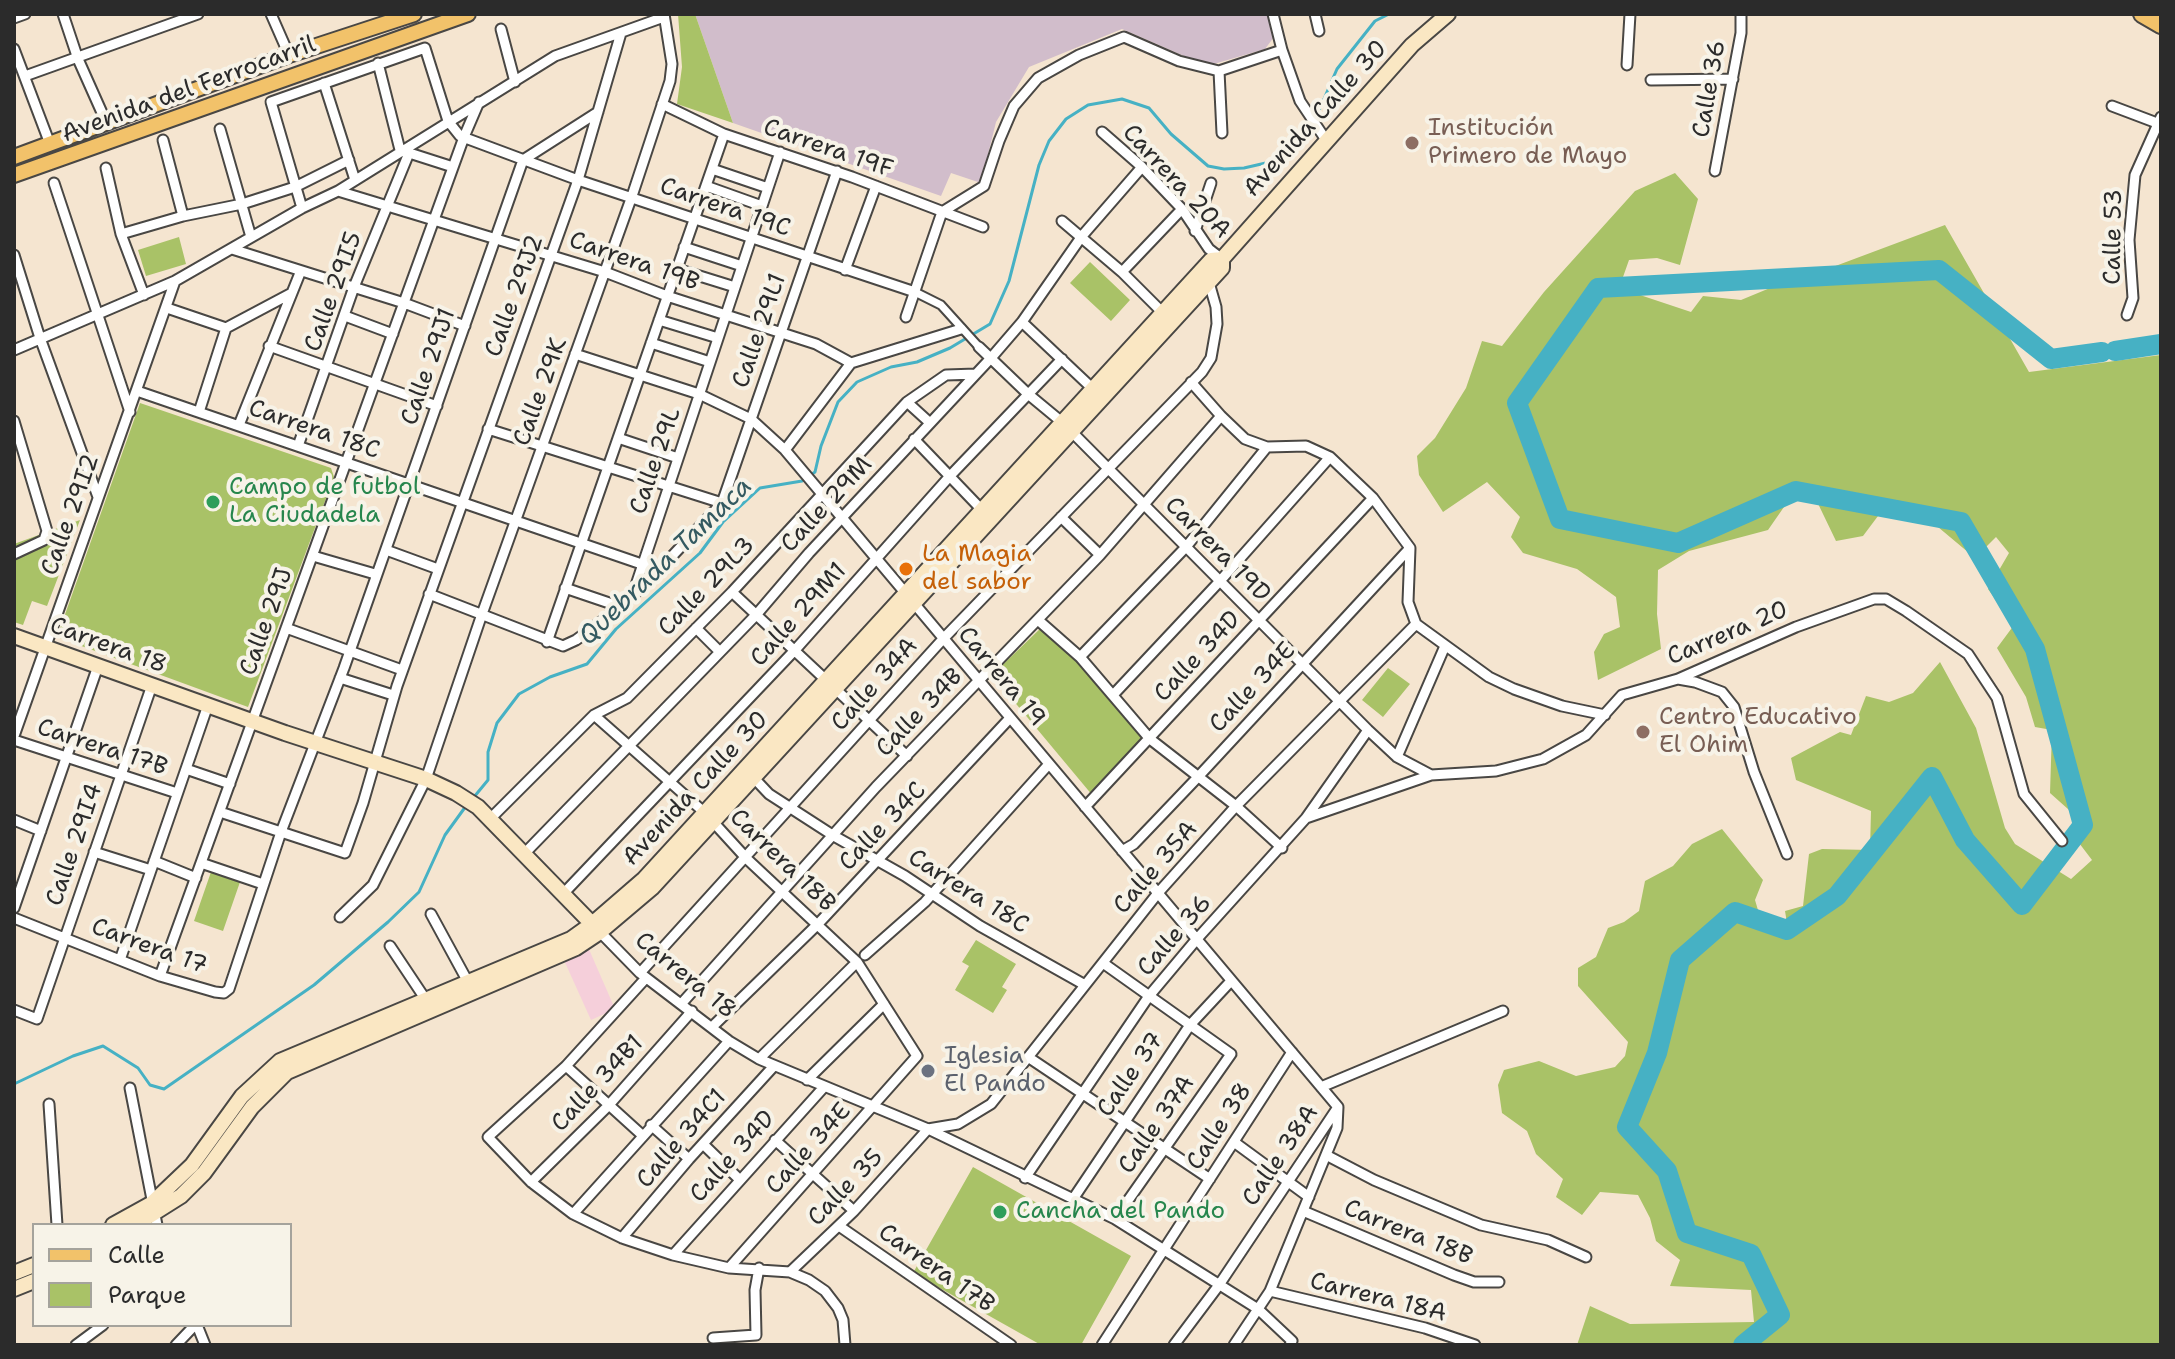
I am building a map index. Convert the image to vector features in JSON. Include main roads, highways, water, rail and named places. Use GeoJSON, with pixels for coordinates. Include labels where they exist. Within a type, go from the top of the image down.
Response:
{"type":"FeatureCollection","features":[{"type":"Feature","properties":{"kind":"highway"},"geometry":{"type":"LineString","coordinates":[[2142,14],[2161,25]]}},
{"type":"Feature","properties":{"kind":"main road","name":"Avenida del Ferrocarril"},"geometry":{"type":"LineString","coordinates":[[14,157],[289,55],[414,14]]}},
{"type":"Feature","properties":{"kind":"main road","name":"Avenida del Ferrocarril"},"geometry":{"type":"LineString","coordinates":[[14,175],[468,14]]}},
{"type":"Feature","properties":{"kind":"main road","name":"Avenida Calle 30"},"geometry":{"type":"LineString","coordinates":[[120,1223],[154,1214],[181,1196],[204,1173],[252,1107],[287,1072],[576,948],[596,928],[652,888],[709,818],[1205,276],[1211,260],[1222,259],[1322,134],[1448,14]]}},
{"type":"Feature","properties":{"kind":"main road","name":"Avenida Calle 30"},"geometry":{"type":"LineString","coordinates":[[909,598],[982,510],[1067,427],[1093,389],[1163,313],[1205,276]]}},
{"type":"Feature","properties":{"kind":"main road","name":"Carrera 18"},"geometry":{"type":"LineString","coordinates":[[14,636],[426,779],[456,793],[478,807],[596,928]]}},
{"type":"Feature","properties":{"kind":"main road","name":"Avenida Calle 30"},"geometry":{"type":"LineString","coordinates":[[709,818],[753,777],[831,684]]}},
{"type":"Feature","properties":{"kind":"main road","name":"Avenida Calle 30"},"geometry":{"type":"LineString","coordinates":[[154,1214],[242,1096],[280,1061],[596,928]]}},
{"type":"Feature","properties":{"kind":"waterway","name":"Quebrada Tamaca"},"geometry":{"type":"LineString","coordinates":[[474,797],[488,780],[488,752],[497,723],[519,694],[550,677],[587,664],[616,629],[700,553],[723,522],[760,488],[802,481],[815,472],[821,446],[838,402],[857,382],[891,367],[917,362],[950,348],[990,324],[1009,281],[1039,165],[1049,141],[1066,119],[1088,105],[1122,99],[1149,108],[1171,134],[1208,166],[1244,168],[1270,162],[1284,153],[1314,122],[1337,69],[1375,21],[1389,14]]}},
{"type":"Feature","properties":{"kind":"waterway"},"geometry":{"type":"LineString","coordinates":[[1743,1345],[1780,1315],[1751,1254],[1687,1233],[1667,1171],[1627,1127],[1657,1053],[1680,960],[1735,912],[1787,930],[1837,896],[1932,777],[1965,840],[2022,905],[2083,825],[2035,649],[1961,522],[1796,491],[1678,543],[1560,519],[1517,403],[1598,288],[1939,270],[2051,359],[2102,352]]}},
{"type":"Feature","properties":{"kind":"waterway"},"geometry":{"type":"LineString","coordinates":[[2115,351],[2161,344]]}},
{"type":"Feature","properties":{"kind":"waterway","name":"Quebrada Tamaca"},"geometry":{"type":"LineString","coordinates":[[14,1084],[73,1056],[103,1046],[138,1068],[150,1085],[164,1089],[314,985],[388,922],[419,892],[445,835],[466,806]]}},
{"type":"Feature","properties":{"kind":"place","name":"Institución Primero de Mayo"},"geometry":{"type":"Point","coordinates":[1412,143]}},
{"type":"Feature","properties":{"kind":"place","name":"Campo de futbol La Ciudadela"},"geometry":{"type":"Point","coordinates":[213,502]}},
{"type":"Feature","properties":{"kind":"place","name":"La Magia del sabor"},"geometry":{"type":"Point","coordinates":[906,569]}},
{"type":"Feature","properties":{"kind":"place","name":"Centro Educativo El Ohim"},"geometry":{"type":"Point","coordinates":[1643,732]}},
{"type":"Feature","properties":{"kind":"place","name":"Iglesia El Pando"},"geometry":{"type":"Point","coordinates":[928,1071]}},
{"type":"Feature","properties":{"kind":"place","name":"Cancha del Pando"},"geometry":{"type":"Point","coordinates":[1000,1212]}}]}
